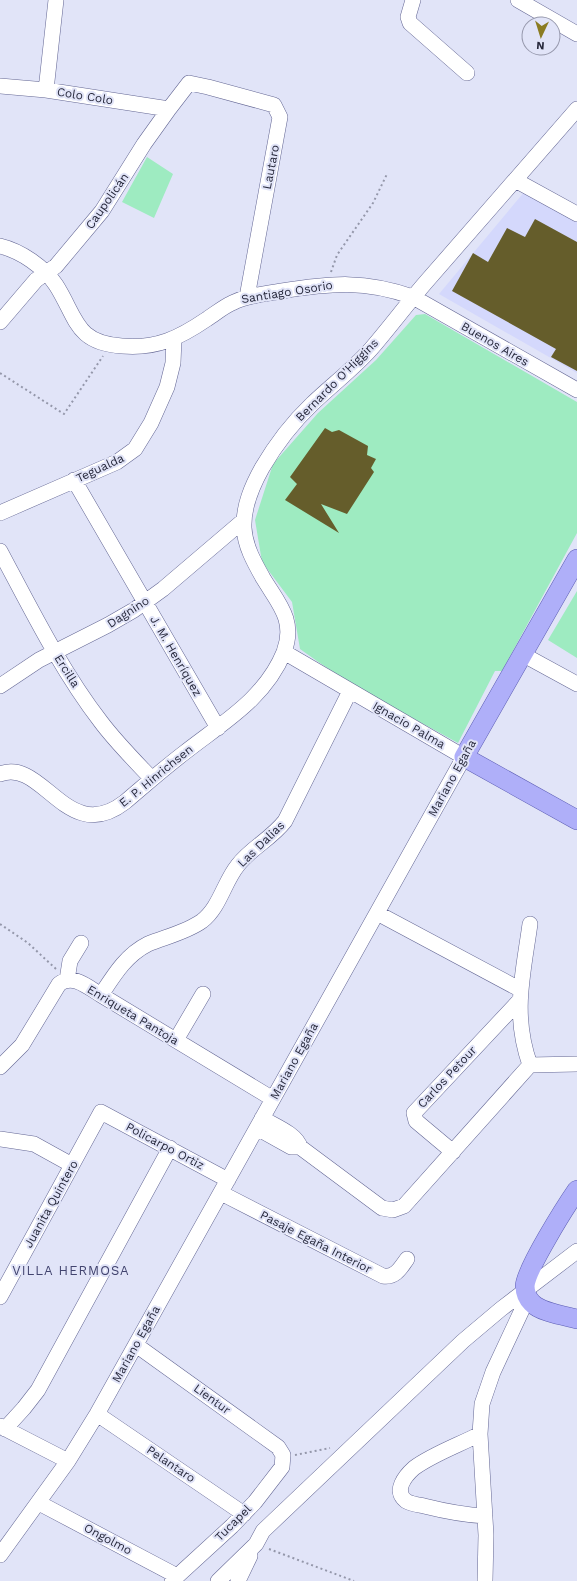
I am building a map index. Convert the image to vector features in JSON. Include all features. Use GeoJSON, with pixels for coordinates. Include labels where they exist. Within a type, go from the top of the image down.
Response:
{"type":"FeatureCollection","features":[{"type":"Feature","properties":{"kind":"main road","name":"Mariano Egaña"},"geometry":{"type":"LineString","coordinates":[[464,757],[577,560]]}},
{"type":"Feature","properties":{"kind":"main road","name":"Ignacio Palma"},"geometry":{"type":"LineString","coordinates":[[464,757],[577,820]]}},
{"type":"Feature","properties":{"kind":"main road"},"geometry":{"type":"LineString","coordinates":[[577,1190],[533,1265],[526,1281],[527,1295],[530,1302],[538,1308],[577,1319]]}},
{"type":"Feature","properties":{"kind":"street"},"geometry":{"type":"LineString","coordinates":[[46,90],[56,0]]}},
{"type":"Feature","properties":{"kind":"street"},"geometry":{"type":"LineString","coordinates":[[414,0],[408,17],[410,23],[467,73]]}},
{"type":"Feature","properties":{"kind":"street"},"geometry":{"type":"LineString","coordinates":[[521,1],[577,34]]}},
{"type":"Feature","properties":{"kind":"street","name":"Caupolicán"},"geometry":{"type":"LineString","coordinates":[[0,322],[36,280],[56,266],[102,211],[144,144],[189,83],[208,86]]}},
{"type":"Feature","properties":{"kind":"street","name":"Colo Colo"},"geometry":{"type":"LineString","coordinates":[[0,86],[46,90],[169,109]]}},
{"type":"Feature","properties":{"kind":"street","name":"Lautaro"},"geometry":{"type":"LineString","coordinates":[[208,86],[274,105],[280,117],[247,297]]}},
{"type":"Feature","properties":{"kind":"street","name":"Bernardo O'Higgins"},"geometry":{"type":"LineString","coordinates":[[284,652],[288,636],[285,613],[250,554],[244,520],[247,503],[252,488],[269,456],[288,430],[314,402],[360,361],[413,297],[577,109]]}},
{"type":"Feature","properties":{"kind":"street"},"geometry":{"type":"LineString","coordinates":[[515,180],[577,214]]}},
{"type":"Feature","properties":{"kind":"street","name":"Santiago Osorio"},"geometry":{"type":"LineString","coordinates":[[0,246],[11,249],[31,261],[46,273],[56,286],[74,319],[84,333],[95,340],[110,345],[132,347],[143,346],[174,339],[224,307],[247,297],[326,285],[356,284],[392,290],[413,297]]}},
{"type":"Feature","properties":{"kind":"street","name":"Buenos Aires"},"geometry":{"type":"LineString","coordinates":[[413,297],[577,390]]}},
{"type":"Feature","properties":{"kind":"street","name":"Tegualda"},"geometry":{"type":"LineString","coordinates":[[0,512],[123,458],[139,443],[156,413],[167,388],[173,363],[174,339]]}},
{"type":"Feature","properties":{"kind":"street","name":"J. M. Henríquez"},"geometry":{"type":"LineString","coordinates":[[74,480],[218,728]]}},
{"type":"Feature","properties":{"kind":"street","name":"Dagnino"},"geometry":{"type":"LineString","coordinates":[[0,686],[24,669],[108,625],[145,602],[244,520]]}},
{"type":"Feature","properties":{"kind":"street","name":"Ercilla"},"geometry":{"type":"LineString","coordinates":[[0,551],[55,652],[101,723],[152,779]]}},
{"type":"Feature","properties":{"kind":"street","name":"Ignacio Palma"},"geometry":{"type":"LineString","coordinates":[[284,652],[464,757]]}},
{"type":"Feature","properties":{"kind":"street","name":"E. P. Hinrichsen"},"geometry":{"type":"LineString","coordinates":[[0,774],[12,772],[23,775],[42,787],[66,806],[77,812],[89,814],[105,813],[119,807],[184,753],[230,720],[252,700],[284,652]]}},
{"type":"Feature","properties":{"kind":"street"},"geometry":{"type":"LineString","coordinates":[[522,654],[577,684]]}},
{"type":"Feature","properties":{"kind":"street","name":"Las Dalias"},"geometry":{"type":"LineString","coordinates":[[101,995],[117,971],[132,954],[147,945],[196,924],[210,913],[237,865],[254,848],[272,835],[284,821],[350,691]]}},
{"type":"Feature","properties":{"kind":"street","name":"Mariano Egaña"},"geometry":{"type":"LineString","coordinates":[[0,1555],[68,1461],[97,1414],[464,757]]}},
{"type":"Feature","properties":{"kind":"street"},"geometry":{"type":"LineString","coordinates":[[377,913],[520,995]]}},
{"type":"Feature","properties":{"kind":"street"},"geometry":{"type":"LineString","coordinates":[[530,924],[520,995],[520,1023],[522,1037],[530,1065]]}},
{"type":"Feature","properties":{"kind":"street"},"geometry":{"type":"LineString","coordinates":[[0,1067],[22,1045],[60,984],[67,980],[70,961],[81,943]]}},
{"type":"Feature","properties":{"kind":"street","name":"Enriqueta Pantoja"},"geometry":{"type":"LineString","coordinates":[[67,980],[77,981],[273,1099]]}},
{"type":"Feature","properties":{"kind":"street"},"geometry":{"type":"LineString","coordinates":[[176,1040],[203,994]]}},
{"type":"Feature","properties":{"kind":"street","name":"Carlos Petour"},"geometry":{"type":"LineString","coordinates":[[453,1152],[416,1122],[414,1119],[414,1113],[520,995]]}},
{"type":"Feature","properties":{"kind":"street"},"geometry":{"type":"LineString","coordinates":[[260,1123],[296,1139],[300,1147],[382,1208],[393,1210],[404,1206],[530,1065],[577,1064]]}},
{"type":"Feature","properties":{"kind":"street","name":"Policarpo Ortiz"},"geometry":{"type":"LineString","coordinates":[[101,1112],[228,1180]]}},
{"type":"Feature","properties":{"kind":"street","name":"Juanita Quintero"},"geometry":{"type":"LineString","coordinates":[[0,1297],[101,1112]]}},
{"type":"Feature","properties":{"kind":"street"},"geometry":{"type":"LineString","coordinates":[[0,1139],[34,1144],[72,1165]]}},
{"type":"Feature","properties":{"kind":"street"},"geometry":{"type":"LineString","coordinates":[[68,1461],[3,1427],[24,1408],[38,1390],[170,1148]]}},
{"type":"Feature","properties":{"kind":"street","name":"Pasaje Egaña Interior"},"geometry":{"type":"LineString","coordinates":[[221,1193],[383,1276],[389,1277],[394,1275],[407,1259]]}},
{"type":"Feature","properties":{"kind":"street"},"geometry":{"type":"LineString","coordinates":[[218,1581],[356,1442],[463,1342],[501,1309],[527,1295],[577,1251]]}},
{"type":"Feature","properties":{"kind":"street"},"geometry":{"type":"LineString","coordinates":[[485,1581],[485,1516],[480,1434],[482,1404],[488,1382],[527,1295]]}},
{"type":"Feature","properties":{"kind":"street","name":"Lientur"},"geometry":{"type":"LineString","coordinates":[[136,1344],[278,1446],[284,1458]]}},
{"type":"Feature","properties":{"kind":"street","name":"Pelantaro"},"geometry":{"type":"LineString","coordinates":[[97,1414],[244,1514]]}},
{"type":"Feature","properties":{"kind":"street"},"geometry":{"type":"LineString","coordinates":[[480,1434],[422,1463],[409,1473],[401,1483],[400,1487],[402,1497],[410,1503],[461,1514],[485,1516]]}},
{"type":"Feature","properties":{"kind":"street","name":"Tucapel"},"geometry":{"type":"LineString","coordinates":[[174,1578],[244,1514],[280,1470],[284,1458]]}},
{"type":"Feature","properties":{"kind":"street","name":"Ongolmo"},"geometry":{"type":"LineString","coordinates":[[39,1503],[174,1578]]}},
{"type":"Feature","properties":{"kind":"street"},"geometry":{"type":"LineString","coordinates":[[238,1581],[259,1538]]}},
{"type":"Feature","properties":{"kind":"path"},"geometry":{"type":"LineString","coordinates":[[326,285],[337,254],[373,203],[387,174]]}},
{"type":"Feature","properties":{"kind":"path"},"geometry":{"type":"LineString","coordinates":[[0,372],[13,382],[64,414],[110,345]]}},
{"type":"Feature","properties":{"kind":"path"},"geometry":{"type":"LineString","coordinates":[[0,924],[28,943],[67,980]]}},
{"type":"Feature","properties":{"kind":"path"},"geometry":{"type":"LineString","coordinates":[[284,1458],[356,1442]]}},
{"type":"Feature","properties":{"kind":"path"},"geometry":{"type":"LineString","coordinates":[[259,1538],[354,1581]]}},
{"type":"Feature","properties":{"kind":"shaded area"},"geometry":{"type":"Polygon","coordinates":[[[525,191],[577,220],[577,373],[439,294],[525,191]]]}},
{"type":"Feature","properties":{"kind":"green space"},"geometry":{"type":"Polygon","coordinates":[[[147,157],[173,174],[154,218],[122,202],[147,157]]]}},
{"type":"Feature","properties":{"kind":"green space"},"geometry":{"type":"Polygon","coordinates":[[[425,314],[577,402],[577,533],[502,671],[495,671],[458,743],[357,687],[300,649],[292,602],[262,562],[255,520],[273,464],[318,413],[376,360],[416,315],[425,314]]]}},
{"type":"Feature","properties":{"kind":"green space"},"geometry":{"type":"Polygon","coordinates":[[[577,591],[577,658],[548,640],[577,591]]]}},
{"type":"Feature","properties":{"kind":"building"},"geometry":{"type":"Polygon","coordinates":[[[535,219],[577,242],[577,371],[551,357],[556,349],[452,291],[473,253],[488,262],[507,228],[525,237],[535,219]]]}},
{"type":"Feature","properties":{"kind":"building"},"geometry":{"type":"Polygon","coordinates":[[[325,428],[332,432],[339,430],[368,446],[367,455],[376,459],[371,468],[374,472],[347,514],[321,504],[339,533],[285,500],[297,484],[290,477],[325,428]]]}},
{"type":"Feature","properties":{"kind":"district","name":"VILLA HERMOSA"},"geometry":{"type":"Point","coordinates":[71,1270]}}]}
